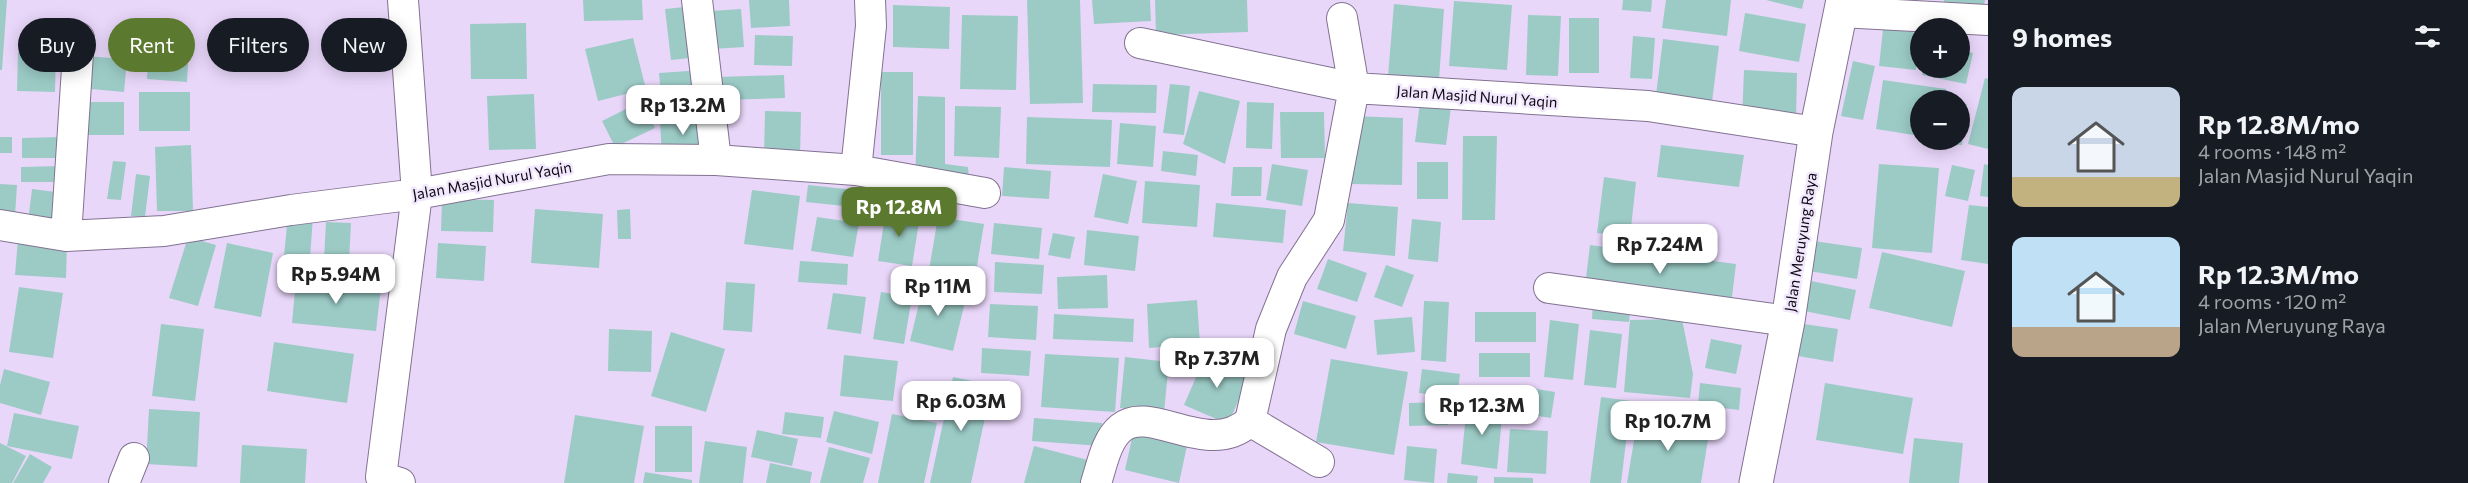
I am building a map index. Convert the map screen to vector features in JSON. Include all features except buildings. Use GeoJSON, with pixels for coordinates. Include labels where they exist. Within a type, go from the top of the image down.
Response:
{"type":"FeatureCollection","features":[{"type":"Feature","properties":{"kind":"main road","name":"Jalan Meruyung Raya"},"geometry":{"type":"LineString","coordinates":[[1756,483],[1788,321],[1816,132],[1842,6]]}},
{"type":"Feature","properties":{"kind":"street"},"geometry":{"type":"LineString","coordinates":[[386,481],[417,194],[404,0]]}},
{"type":"Feature","properties":{"kind":"street"},"geometry":{"type":"LineString","coordinates":[[697,0],[716,160]]}},
{"type":"Feature","properties":{"kind":"street"},"geometry":{"type":"LineString","coordinates":[[856,170],[871,26],[870,0]]}},
{"type":"Feature","properties":{"kind":"street"},"geometry":{"type":"LineString","coordinates":[[1842,6],[1988,20]]}},
{"type":"Feature","properties":{"kind":"street"},"geometry":{"type":"LineString","coordinates":[[1096,483],[1109,443],[1121,428],[1137,420],[1213,435],[1231,434],[1250,421],[1271,329],[1292,277],[1329,220],[1354,88],[1342,18]]}},
{"type":"Feature","properties":{"kind":"street","name":"Jalan Masjid Nurul Yaqin"},"geometry":{"type":"LineString","coordinates":[[1140,42],[1354,88],[1648,106],[1816,132]]}},
{"type":"Feature","properties":{"kind":"street"},"geometry":{"type":"LineString","coordinates":[[66,236],[77,72]]}},
{"type":"Feature","properties":{"kind":"street","name":"Jalan Masjid Nurul Yaqin"},"geometry":{"type":"LineString","coordinates":[[0,225],[66,236],[164,231],[291,210],[417,194],[609,159],[716,160],[856,170],[985,193]]}},
{"type":"Feature","properties":{"kind":"street"},"geometry":{"type":"LineString","coordinates":[[1549,288],[1788,321]]}},
{"type":"Feature","properties":{"kind":"street"},"geometry":{"type":"LineString","coordinates":[[1250,421],[1319,462]]}}]}
